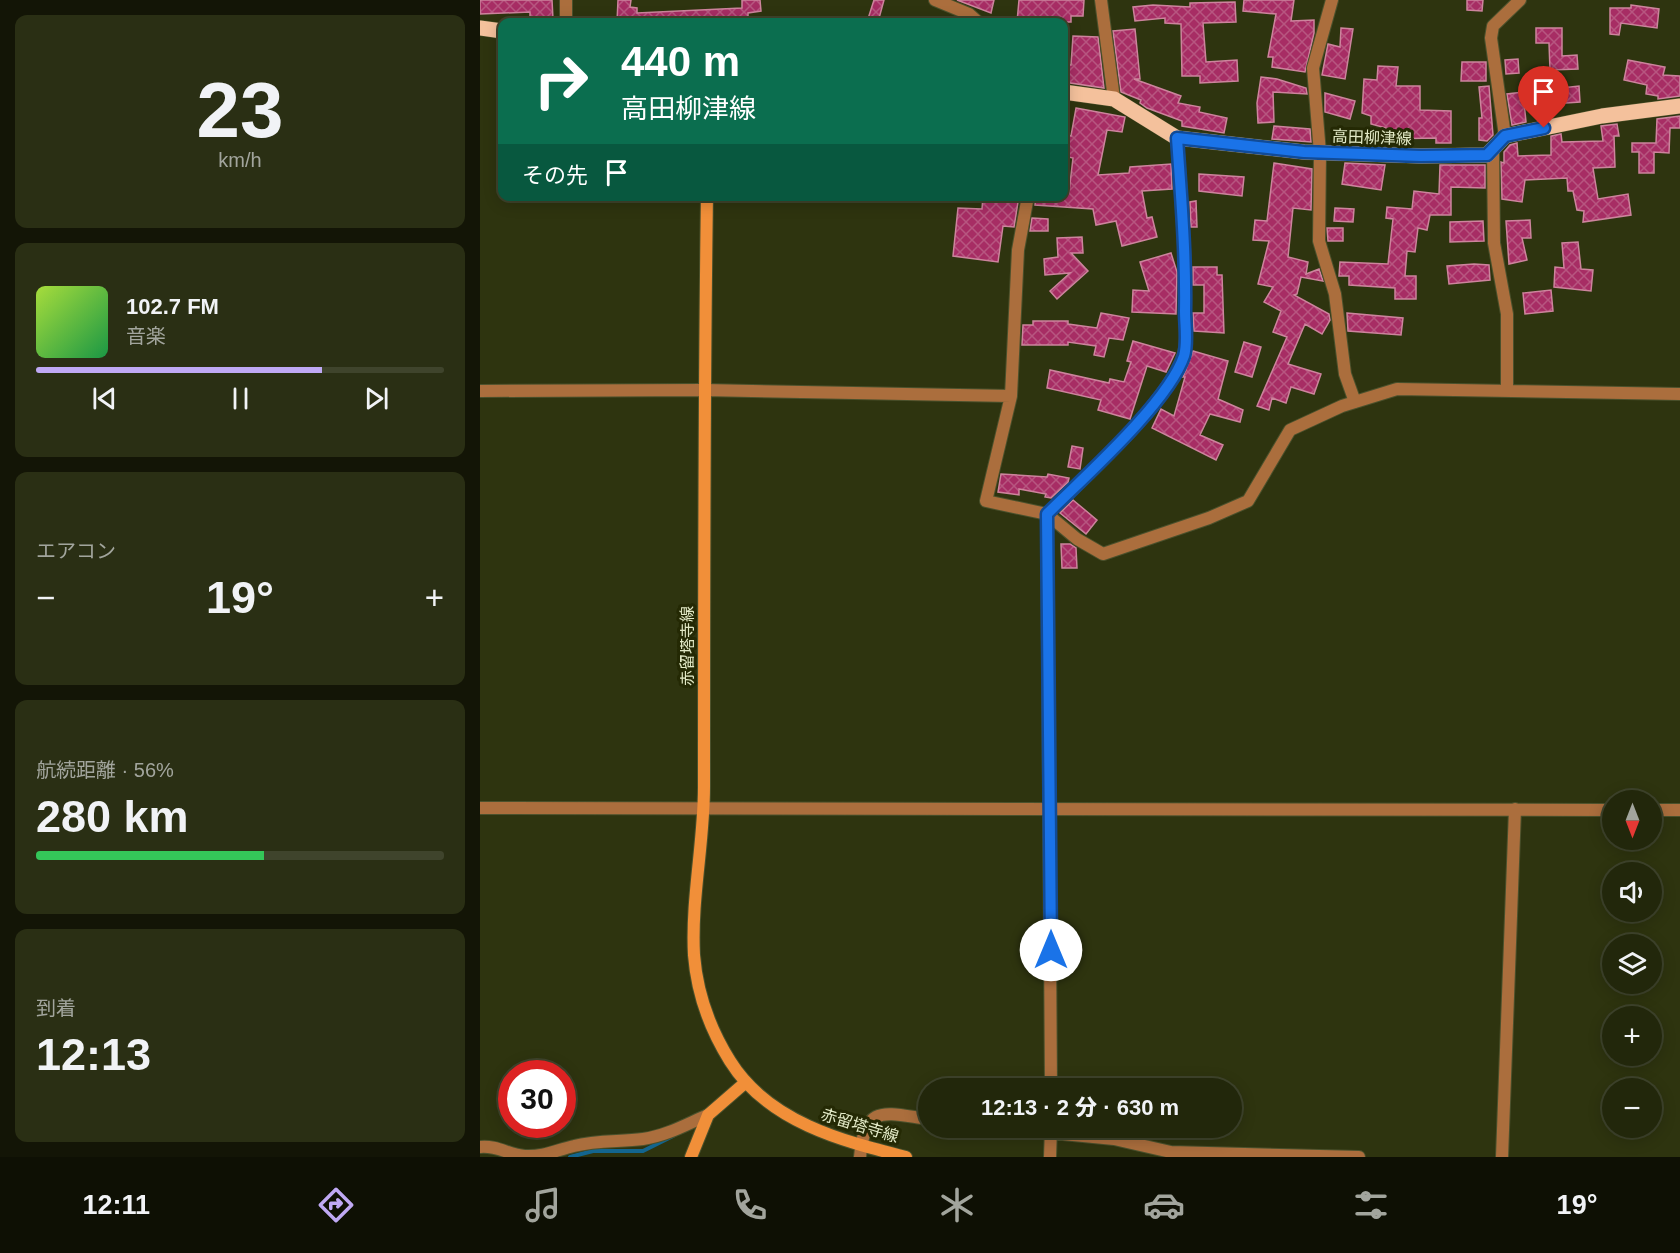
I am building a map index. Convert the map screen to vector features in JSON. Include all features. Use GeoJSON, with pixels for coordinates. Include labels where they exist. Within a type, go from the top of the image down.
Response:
{"type":"FeatureCollection","features":[{"type":"Feature","properties":{"kind":"main road"},"geometry":{"type":"LineString","coordinates":[[480,28],[498,30]]}},
{"type":"Feature","properties":{"kind":"main road","name":"高田柳津線"},"geometry":{"type":"LineString","coordinates":[[1068,93],[1114,99],[1177,138],[1320,153],[1487,155],[1505,136]]}},
{"type":"Feature","properties":{"kind":"main road"},"geometry":{"type":"LineString","coordinates":[[1505,136],[1602,116],[1680,106]]}},
{"type":"Feature","properties":{"kind":"main road","name":"赤留塔寺線"},"geometry":{"type":"LineString","coordinates":[[707,201],[704,390],[704,808],[695,944],[698,982],[704,1008],[716,1036],[746,1082],[794,1119],[825,1136],[861,1151],[906,1157]]}},
{"type":"Feature","properties":{"kind":"main road"},"geometry":{"type":"LineString","coordinates":[[691,1157],[708,1115],[746,1082]]}},
{"type":"Feature","properties":{"kind":"street"},"geometry":{"type":"LineString","coordinates":[[566,0],[566,18]]}},
{"type":"Feature","properties":{"kind":"street"},"geometry":{"type":"LineString","coordinates":[[935,0],[974,18]]}},
{"type":"Feature","properties":{"kind":"street"},"geometry":{"type":"LineString","coordinates":[[1101,0],[1114,99]]}},
{"type":"Feature","properties":{"kind":"street"},"geometry":{"type":"LineString","coordinates":[[1332,0],[1312,68],[1320,153],[1318,242],[1335,294],[1345,374],[1355,402]]}},
{"type":"Feature","properties":{"kind":"street"},"geometry":{"type":"LineString","coordinates":[[1505,136],[1491,38],[1493,26],[1520,0]]}},
{"type":"Feature","properties":{"kind":"street"},"geometry":{"type":"LineString","coordinates":[[1051,1078],[1051,811],[1047,514],[1119,443],[1151,406],[1176,374],[1184,354],[1186,260],[1177,138]]}},
{"type":"Feature","properties":{"kind":"street"},"geometry":{"type":"LineString","coordinates":[[1493,148],[1494,243],[1508,314],[1507,391]]}},
{"type":"Feature","properties":{"kind":"street"},"geometry":{"type":"LineString","coordinates":[[1027,201],[1018,250],[1011,396],[986,501],[1047,514],[1077,539],[1102,554],[1209,518],[1248,501],[1290,430],[1355,402],[1397,389],[1680,394]]}},
{"type":"Feature","properties":{"kind":"street"},"geometry":{"type":"LineString","coordinates":[[480,391],[704,390],[1011,396]]}},
{"type":"Feature","properties":{"kind":"street"},"geometry":{"type":"LineString","coordinates":[[480,808],[1051,811],[1602,810]]}},
{"type":"Feature","properties":{"kind":"street"},"geometry":{"type":"LineString","coordinates":[[1502,1157],[1515,809]]}},
{"type":"Feature","properties":{"kind":"street"},"geometry":{"type":"LineString","coordinates":[[1662,810],[1680,810]]}},
{"type":"Feature","properties":{"kind":"street"},"geometry":{"type":"LineString","coordinates":[[480,1147],[498,1147],[524,1156],[549,1154],[573,1146],[601,1141],[644,1139],[665,1134],[708,1115]]}},
{"type":"Feature","properties":{"kind":"street"},"geometry":{"type":"LineString","coordinates":[[861,1151],[866,1124],[880,1115],[918,1118]]}},
{"type":"Feature","properties":{"kind":"street"},"geometry":{"type":"LineString","coordinates":[[1050,1157],[1051,1138]]}},
{"type":"Feature","properties":{"kind":"street"},"geometry":{"type":"LineString","coordinates":[[1107,1138],[1171,1152],[1359,1157]]}},
{"type":"Feature","properties":{"kind":"building"},"geometry":{"type":"Polygon","coordinates":[[[480,0],[552,0],[553,18],[530,18],[530,12],[480,14],[480,0]]]}},
{"type":"Feature","properties":{"kind":"building"},"geometry":{"type":"Polygon","coordinates":[[[618,0],[631,0],[630,7],[637,8],[637,13],[742,8],[742,0],[760,0],[761,11],[748,13],[748,18],[617,18],[618,0]]]}},
{"type":"Feature","properties":{"kind":"building"},"geometry":{"type":"Polygon","coordinates":[[[874,0],[884,0],[879,18],[868,18],[874,0]]]}},
{"type":"Feature","properties":{"kind":"building"},"geometry":{"type":"Polygon","coordinates":[[[957,0],[994,0],[991,13],[957,0]]]}},
{"type":"Feature","properties":{"kind":"building"},"geometry":{"type":"Polygon","coordinates":[[[1019,0],[1084,0],[1083,16],[1071,16],[1071,22],[1068,22],[1068,18],[1017,18],[1019,0]]]}},
{"type":"Feature","properties":{"kind":"building"},"geometry":{"type":"Polygon","coordinates":[[[1244,0],[1294,0],[1291,21],[1314,20],[1314,33],[1305,72],[1272,67],[1273,57],[1268,57],[1276,14],[1243,11],[1244,0]]]}},
{"type":"Feature","properties":{"kind":"building"},"geometry":{"type":"Polygon","coordinates":[[[1467,0],[1483,0],[1482,11],[1467,10],[1467,0]]]}},
{"type":"Feature","properties":{"kind":"building"},"geometry":{"type":"Polygon","coordinates":[[[1235,2],[1236,22],[1203,23],[1206,62],[1237,60],[1238,81],[1200,83],[1200,76],[1182,76],[1181,24],[1165,23],[1165,18],[1135,21],[1133,7],[1153,5],[1190,7],[1190,3],[1235,2]]]}},
{"type":"Feature","properties":{"kind":"building"},"geometry":{"type":"Polygon","coordinates":[[[1631,5],[1659,9],[1657,28],[1621,23],[1619,35],[1610,34],[1610,8],[1631,8],[1631,5]]]}},
{"type":"Feature","properties":{"kind":"building"},"geometry":{"type":"Polygon","coordinates":[[[1341,28],[1353,29],[1345,79],[1322,75],[1328,44],[1340,47],[1341,28]]]}},
{"type":"Feature","properties":{"kind":"building"},"geometry":{"type":"Polygon","coordinates":[[[1536,28],[1562,28],[1562,56],[1577,55],[1578,69],[1550,70],[1549,43],[1536,43],[1536,28]]]}},
{"type":"Feature","properties":{"kind":"building"},"geometry":{"type":"Polygon","coordinates":[[[1135,29],[1140,79],[1134,79],[1181,96],[1178,103],[1200,107],[1199,112],[1227,118],[1224,133],[1182,126],[1182,121],[1147,108],[1140,103],[1141,100],[1121,92],[1113,31],[1135,29]]]}},
{"type":"Feature","properties":{"kind":"building"},"geometry":{"type":"Polygon","coordinates":[[[1073,36],[1098,37],[1104,88],[1068,83],[1068,65],[1071,65],[1073,36]]]}},
{"type":"Feature","properties":{"kind":"building"},"geometry":{"type":"Polygon","coordinates":[[[1518,59],[1519,73],[1506,74],[1505,60],[1518,59]]]}},
{"type":"Feature","properties":{"kind":"building"},"geometry":{"type":"Polygon","coordinates":[[[1628,60],[1665,67],[1663,75],[1680,76],[1680,96],[1658,99],[1658,96],[1646,94],[1647,85],[1624,80],[1628,60]]]}},
{"type":"Feature","properties":{"kind":"building"},"geometry":{"type":"Polygon","coordinates":[[[1462,62],[1486,62],[1486,81],[1461,81],[1462,62]]]}},
{"type":"Feature","properties":{"kind":"building"},"geometry":{"type":"Polygon","coordinates":[[[1378,66],[1398,67],[1396,86],[1420,86],[1420,110],[1451,111],[1451,143],[1436,143],[1436,138],[1384,139],[1386,128],[1371,124],[1371,116],[1362,113],[1364,79],[1377,80],[1378,66]]]}},
{"type":"Feature","properties":{"kind":"building"},"geometry":{"type":"Polygon","coordinates":[[[1261,77],[1277,79],[1306,88],[1307,94],[1273,92],[1274,122],[1258,123],[1257,103],[1261,77]]]}},
{"type":"Feature","properties":{"kind":"building"},"geometry":{"type":"Polygon","coordinates":[[[1489,86],[1493,135],[1487,141],[1479,140],[1479,118],[1482,118],[1479,87],[1489,86]]]}},
{"type":"Feature","properties":{"kind":"building"},"geometry":{"type":"Polygon","coordinates":[[[1579,86],[1580,102],[1552,104],[1552,89],[1579,86]]]}},
{"type":"Feature","properties":{"kind":"building"},"geometry":{"type":"Polygon","coordinates":[[[1523,92],[1526,122],[1512,125],[1507,94],[1523,92]]]}},
{"type":"Feature","properties":{"kind":"building"},"geometry":{"type":"Polygon","coordinates":[[[1325,93],[1355,101],[1350,119],[1325,112],[1325,93]]]}},
{"type":"Feature","properties":{"kind":"building"},"geometry":{"type":"Polygon","coordinates":[[[1076,108],[1125,117],[1122,132],[1107,130],[1098,175],[1129,173],[1130,167],[1171,164],[1172,189],[1142,191],[1147,218],[1152,217],[1157,237],[1122,246],[1116,221],[1096,225],[1093,209],[1035,205],[1035,201],[1068,201],[1073,158],[1068,157],[1068,135],[1071,136],[1076,108]]]}},
{"type":"Feature","properties":{"kind":"building"},"geometry":{"type":"Polygon","coordinates":[[[1680,116],[1680,128],[1670,128],[1669,153],[1654,152],[1654,173],[1639,173],[1639,152],[1632,152],[1632,143],[1656,143],[1657,119],[1680,116]]]}},
{"type":"Feature","properties":{"kind":"building"},"geometry":{"type":"Polygon","coordinates":[[[1617,124],[1619,136],[1614,136],[1615,167],[1593,168],[1598,199],[1628,194],[1631,215],[1583,222],[1584,211],[1577,210],[1573,191],[1568,191],[1567,178],[1525,180],[1522,202],[1502,199],[1501,162],[1504,163],[1504,152],[1510,145],[1517,143],[1518,156],[1551,155],[1551,136],[1561,134],[1562,142],[1603,141],[1601,126],[1617,124]]]}},
{"type":"Feature","properties":{"kind":"building"},"geometry":{"type":"Polygon","coordinates":[[[1274,126],[1310,129],[1311,142],[1272,139],[1274,126]]]}},
{"type":"Feature","properties":{"kind":"building"},"geometry":{"type":"Polygon","coordinates":[[[1274,163],[1312,169],[1311,210],[1293,208],[1288,257],[1308,262],[1306,274],[1319,269],[1323,281],[1301,277],[1297,294],[1294,295],[1329,314],[1330,320],[1322,334],[1305,324],[1288,364],[1321,374],[1314,394],[1291,387],[1286,403],[1272,398],[1269,410],[1257,406],[1287,337],[1273,332],[1281,311],[1264,302],[1273,287],[1258,284],[1269,241],[1253,240],[1255,220],[1267,221],[1274,163]]]}},
{"type":"Feature","properties":{"kind":"building"},"geometry":{"type":"Polygon","coordinates":[[[1345,163],[1385,165],[1381,190],[1342,184],[1345,163]]]}},
{"type":"Feature","properties":{"kind":"building"},"geometry":{"type":"Polygon","coordinates":[[[1440,165],[1485,165],[1485,188],[1451,187],[1451,215],[1430,215],[1427,230],[1418,228],[1415,252],[1407,251],[1405,276],[1416,276],[1416,299],[1395,299],[1395,288],[1349,285],[1349,276],[1339,276],[1340,262],[1388,264],[1393,219],[1386,218],[1387,207],[1412,209],[1414,191],[1439,194],[1440,165]]]}},
{"type":"Feature","properties":{"kind":"building"},"geometry":{"type":"Polygon","coordinates":[[[1199,174],[1244,177],[1242,196],[1199,191],[1199,174]]]}},
{"type":"Feature","properties":{"kind":"building"},"geometry":{"type":"Polygon","coordinates":[[[983,201],[1018,201],[1014,227],[1003,226],[998,262],[953,256],[958,208],[982,209],[983,201]]]}},
{"type":"Feature","properties":{"kind":"building"},"geometry":{"type":"Polygon","coordinates":[[[1196,201],[1197,227],[1191,227],[1190,202],[1196,201]]]}},
{"type":"Feature","properties":{"kind":"building"},"geometry":{"type":"Polygon","coordinates":[[[1335,208],[1354,209],[1353,222],[1334,221],[1335,208]]]}},
{"type":"Feature","properties":{"kind":"building"},"geometry":{"type":"Polygon","coordinates":[[[1032,218],[1048,219],[1048,231],[1030,231],[1032,218]]]}},
{"type":"Feature","properties":{"kind":"building"},"geometry":{"type":"Polygon","coordinates":[[[1530,220],[1531,238],[1522,238],[1527,260],[1509,264],[1506,221],[1530,220]]]}},
{"type":"Feature","properties":{"kind":"building"},"geometry":{"type":"Polygon","coordinates":[[[1483,221],[1484,241],[1450,242],[1450,222],[1483,221]]]}},
{"type":"Feature","properties":{"kind":"building"},"geometry":{"type":"Polygon","coordinates":[[[1327,228],[1343,228],[1343,241],[1328,241],[1327,228]]]}},
{"type":"Feature","properties":{"kind":"building"},"geometry":{"type":"Polygon","coordinates":[[[1082,237],[1083,253],[1071,253],[1088,271],[1057,299],[1050,291],[1070,273],[1045,275],[1044,259],[1058,257],[1057,238],[1082,237]]]}},
{"type":"Feature","properties":{"kind":"building"},"geometry":{"type":"Polygon","coordinates":[[[1578,242],[1581,269],[1593,270],[1591,291],[1554,287],[1555,267],[1564,268],[1562,243],[1578,242]]]}},
{"type":"Feature","properties":{"kind":"building"},"geometry":{"type":"Polygon","coordinates":[[[1171,253],[1177,272],[1176,314],[1132,312],[1133,290],[1149,291],[1140,262],[1171,253]]]}},
{"type":"Feature","properties":{"kind":"building"},"geometry":{"type":"Polygon","coordinates":[[[1489,265],[1490,280],[1449,284],[1447,266],[1489,265]]]}},
{"type":"Feature","properties":{"kind":"building"},"geometry":{"type":"Polygon","coordinates":[[[1193,267],[1217,267],[1217,275],[1222,275],[1224,333],[1194,331],[1193,313],[1204,313],[1204,285],[1193,285],[1193,267]]]}},
{"type":"Feature","properties":{"kind":"building"},"geometry":{"type":"Polygon","coordinates":[[[1551,290],[1553,311],[1525,314],[1523,293],[1551,290]]]}},
{"type":"Feature","properties":{"kind":"building"},"geometry":{"type":"Polygon","coordinates":[[[1101,313],[1129,318],[1123,340],[1109,338],[1104,357],[1094,355],[1096,346],[1068,342],[1068,345],[1022,345],[1023,325],[1033,325],[1033,321],[1068,321],[1068,324],[1097,328],[1101,313]]]}},
{"type":"Feature","properties":{"kind":"building"},"geometry":{"type":"Polygon","coordinates":[[[1347,313],[1403,318],[1401,335],[1348,331],[1347,313]]]}},
{"type":"Feature","properties":{"kind":"building"},"geometry":{"type":"Polygon","coordinates":[[[1133,341],[1175,353],[1166,372],[1147,366],[1130,419],[1098,410],[1101,400],[1047,388],[1050,370],[1109,383],[1110,379],[1124,382],[1131,362],[1127,361],[1133,341]]]}},
{"type":"Feature","properties":{"kind":"building"},"geometry":{"type":"Polygon","coordinates":[[[1244,342],[1261,347],[1252,377],[1235,372],[1244,342]]]}},
{"type":"Feature","properties":{"kind":"building"},"geometry":{"type":"Polygon","coordinates":[[[1193,351],[1228,361],[1218,399],[1243,410],[1240,422],[1210,414],[1200,435],[1223,445],[1216,460],[1152,428],[1161,409],[1174,416],[1185,377],[1183,377],[1193,351]]]}},
{"type":"Feature","properties":{"kind":"building"},"geometry":{"type":"Polygon","coordinates":[[[1072,446],[1083,448],[1080,469],[1068,467],[1072,446]]]}},
{"type":"Feature","properties":{"kind":"building"},"geometry":{"type":"Polygon","coordinates":[[[1001,474],[1047,477],[1048,474],[1069,478],[1068,482],[1051,498],[1045,497],[1046,494],[1019,489],[1019,495],[998,492],[1001,474]]]}},
{"type":"Feature","properties":{"kind":"building"},"geometry":{"type":"Polygon","coordinates":[[[1073,500],[1097,520],[1086,534],[1060,513],[1073,500]]]}},
{"type":"Feature","properties":{"kind":"building"},"geometry":{"type":"Polygon","coordinates":[[[1061,544],[1070,544],[1076,548],[1077,568],[1062,568],[1061,544]]]}},
{"type":"Feature","properties":{"kind":"waterway"},"geometry":{"type":"LineString","coordinates":[[570,1157],[593,1151],[643,1151],[673,1136]]}},
{"type":"Feature","properties":{"kind":"route"},"geometry":{"type":"LineString","coordinates":[[1051,950],[1047,514],[1119,443],[1151,406],[1176,374],[1184,354],[1186,260],[1177,138],[1304,152],[1421,156],[1487,155],[1505,136],[1544,128]]}}]}
